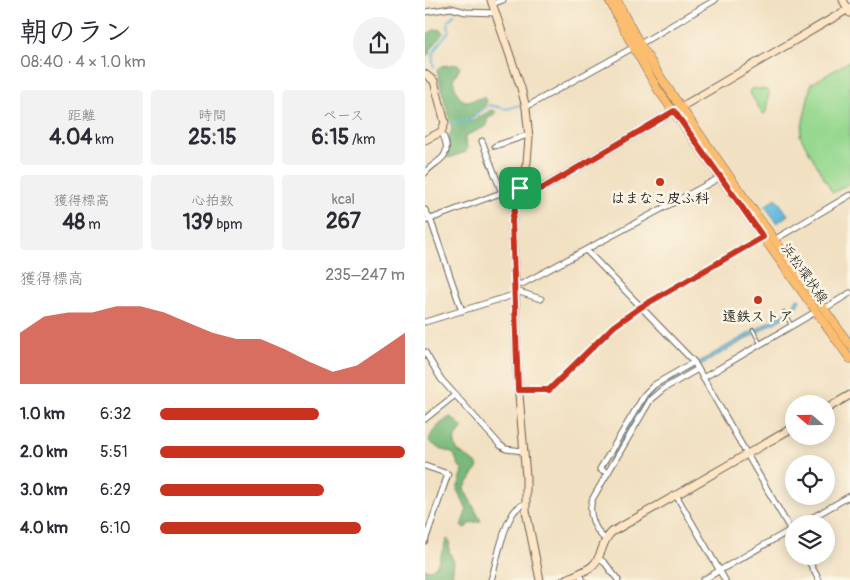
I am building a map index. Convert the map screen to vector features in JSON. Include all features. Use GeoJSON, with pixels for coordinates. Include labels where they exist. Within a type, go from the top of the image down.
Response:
{"type":"FeatureCollection","features":[{"type":"Feature","properties":{"kind":"main road","name":"浜松環状線"},"geometry":{"type":"LineString","coordinates":[[609,0],[637,46]]}},
{"type":"Feature","properties":{"kind":"main road","name":"浜松環状線"},"geometry":{"type":"LineString","coordinates":[[617,0],[655,85],[677,109],[775,240],[850,359]]}},
{"type":"Feature","properties":{"kind":"main road","name":"浜松環状線"},"geometry":{"type":"LineString","coordinates":[[677,109],[763,237],[850,345]]}},
{"type":"Feature","properties":{"kind":"street"},"geometry":{"type":"LineString","coordinates":[[503,0],[492,2],[518,76],[525,107],[528,135],[527,162],[512,220],[518,390],[526,504],[540,580]]}},
{"type":"Feature","properties":{"kind":"street"},"geometry":{"type":"LineString","coordinates":[[525,107],[637,46],[715,0]]}},
{"type":"Feature","properties":{"kind":"street"},"geometry":{"type":"LineString","coordinates":[[427,220],[517,187],[533,190],[543,188],[847,11],[843,0]]}},
{"type":"Feature","properties":{"kind":"street"},"geometry":{"type":"LineString","coordinates":[[425,12],[451,8],[466,12],[495,14]]}},
{"type":"Feature","properties":{"kind":"street"},"geometry":{"type":"LineString","coordinates":[[425,74],[431,78],[435,85],[445,123],[441,132],[425,140]]}},
{"type":"Feature","properties":{"kind":"street"},"geometry":{"type":"LineString","coordinates":[[425,172],[441,160],[445,154],[446,145],[444,135],[441,132]]}},
{"type":"Feature","properties":{"kind":"street"},"geometry":{"type":"LineString","coordinates":[[495,146],[528,135]]}},
{"type":"Feature","properties":{"kind":"street"},"geometry":{"type":"LineString","coordinates":[[482,141],[502,193]]}},
{"type":"Feature","properties":{"kind":"street"},"geometry":{"type":"LineString","coordinates":[[425,322],[510,296],[522,284],[721,177]]}},
{"type":"Feature","properties":{"kind":"street"},"geometry":{"type":"LineString","coordinates":[[775,240],[850,195]]}},
{"type":"Feature","properties":{"kind":"street"},"geometry":{"type":"LineString","coordinates":[[425,210],[427,220],[463,311]]}},
{"type":"Feature","properties":{"kind":"street"},"geometry":{"type":"LineString","coordinates":[[518,390],[549,390],[611,328],[641,307],[763,237]]}},
{"type":"Feature","properties":{"kind":"street"},"geometry":{"type":"LineString","coordinates":[[586,250],[694,362],[785,517]]}},
{"type":"Feature","properties":{"kind":"street"},"geometry":{"type":"LineString","coordinates":[[516,291],[541,299]]}},
{"type":"Feature","properties":{"kind":"street"},"geometry":{"type":"LineString","coordinates":[[703,378],[850,293]]}},
{"type":"Feature","properties":{"kind":"street"},"geometry":{"type":"LineString","coordinates":[[425,352],[437,374],[503,448],[523,451]]}},
{"type":"Feature","properties":{"kind":"street"},"geometry":{"type":"LineString","coordinates":[[608,473],[600,469],[645,394],[654,385],[694,362]]}},
{"type":"Feature","properties":{"kind":"street"},"geometry":{"type":"LineString","coordinates":[[605,539],[591,517],[590,507],[593,498],[651,399],[659,392],[698,370]]}},
{"type":"Feature","properties":{"kind":"street"},"geometry":{"type":"LineString","coordinates":[[425,420],[455,395]]}},
{"type":"Feature","properties":{"kind":"street"},"geometry":{"type":"LineString","coordinates":[[835,403],[850,395]]}},
{"type":"Feature","properties":{"kind":"street"},"geometry":{"type":"LineString","coordinates":[[564,580],[591,567],[598,558],[605,539],[612,532],[785,432]]}},
{"type":"Feature","properties":{"kind":"street"},"geometry":{"type":"LineString","coordinates":[[425,466],[448,474],[425,541]]}},
{"type":"Feature","properties":{"kind":"street"},"geometry":{"type":"LineString","coordinates":[[676,495],[725,580]]}},
{"type":"Feature","properties":{"kind":"street"},"geometry":{"type":"LineString","coordinates":[[817,515],[850,496]]}},
{"type":"Feature","properties":{"kind":"street"},"geometry":{"type":"LineString","coordinates":[[491,580],[509,520],[518,507],[526,504]]}},
{"type":"Feature","properties":{"kind":"street"},"geometry":{"type":"LineString","coordinates":[[703,580],[785,533]]}},
{"type":"Feature","properties":{"kind":"street"},"geometry":{"type":"LineString","coordinates":[[598,558],[605,563],[618,580]]}},
{"type":"Feature","properties":{"kind":"street"},"geometry":{"type":"LineString","coordinates":[[811,565],[819,580]]}},
{"type":"Feature","properties":{"kind":"street"},"geometry":{"type":"LineString","coordinates":[[579,573],[583,580]]}},
{"type":"Feature","properties":{"kind":"lane"},"geometry":{"type":"LineString","coordinates":[[785,314],[792,326]]}},
{"type":"Feature","properties":{"kind":"lane"},"geometry":{"type":"LineString","coordinates":[[754,331],[761,344]]}},
{"type":"Feature","properties":{"kind":"green space"},"geometry":{"type":"Polygon","coordinates":[[[436,29],[441,30],[443,33],[429,54],[425,56],[425,35],[436,29]]]}},
{"type":"Feature","properties":{"kind":"green space"},"geometry":{"type":"Polygon","coordinates":[[[850,61],[850,183],[833,193],[800,136],[811,84],[850,61]]]}},
{"type":"Feature","properties":{"kind":"green space"},"geometry":{"type":"Polygon","coordinates":[[[458,64],[460,68],[453,79],[461,99],[472,101],[484,97],[487,101],[468,122],[491,110],[496,112],[487,119],[487,126],[465,136],[466,152],[448,158],[448,139],[452,129],[437,70],[441,66],[458,64]]]}},
{"type":"Feature","properties":{"kind":"green space"},"geometry":{"type":"Polygon","coordinates":[[[752,88],[767,90],[769,93],[764,114],[749,91],[752,88]]]}},
{"type":"Feature","properties":{"kind":"green space"},"geometry":{"type":"Polygon","coordinates":[[[450,417],[463,428],[454,439],[457,451],[476,463],[478,467],[464,489],[481,521],[471,523],[465,528],[461,526],[467,509],[457,490],[463,471],[454,454],[438,448],[429,441],[434,430],[450,417]]]}},
{"type":"Feature","properties":{"kind":"green space"},"geometry":{"type":"Polygon","coordinates":[[[447,539],[450,541],[449,551],[454,562],[452,577],[448,579],[425,580],[425,569],[431,570],[437,565],[447,539]]]}},
{"type":"Feature","properties":{"kind":"water"},"geometry":{"type":"Polygon","coordinates":[[[776,198],[788,215],[777,223],[765,206],[776,198]]]}},
{"type":"Feature","properties":{"kind":"water"},"geometry":{"type":"Polygon","coordinates":[[[797,298],[800,300],[790,314],[699,366],[697,363],[788,311],[797,298]]]}},
{"type":"Feature","properties":{"kind":"water"},"geometry":{"type":"Polygon","coordinates":[[[693,366],[695,369],[657,390],[650,397],[606,471],[604,469],[647,395],[655,387],[693,366]]]}},
{"type":"Feature","properties":{"kind":"waterway"},"geometry":{"type":"LineString","coordinates":[[434,67],[434,52],[449,31],[448,21],[455,14]]}},
{"type":"Feature","properties":{"kind":"waterway"},"geometry":{"type":"LineString","coordinates":[[452,124],[469,121],[489,105],[507,109],[520,105]]}},
{"type":"Feature","properties":{"kind":"place","name":"はまなこ皮ふ科"},"geometry":{"type":"Point","coordinates":[660,182]}},
{"type":"Feature","properties":{"kind":"place","name":"遠鉄ストア"},"geometry":{"type":"Point","coordinates":[758,300]}},
{"type":"Feature","properties":{"kind":"route"},"geometry":{"type":"LineString","coordinates":[[674,111],[763,237],[641,307],[614,326],[549,390],[518,390],[512,220],[520,188],[533,190],[543,188],[674,111]]}}]}
